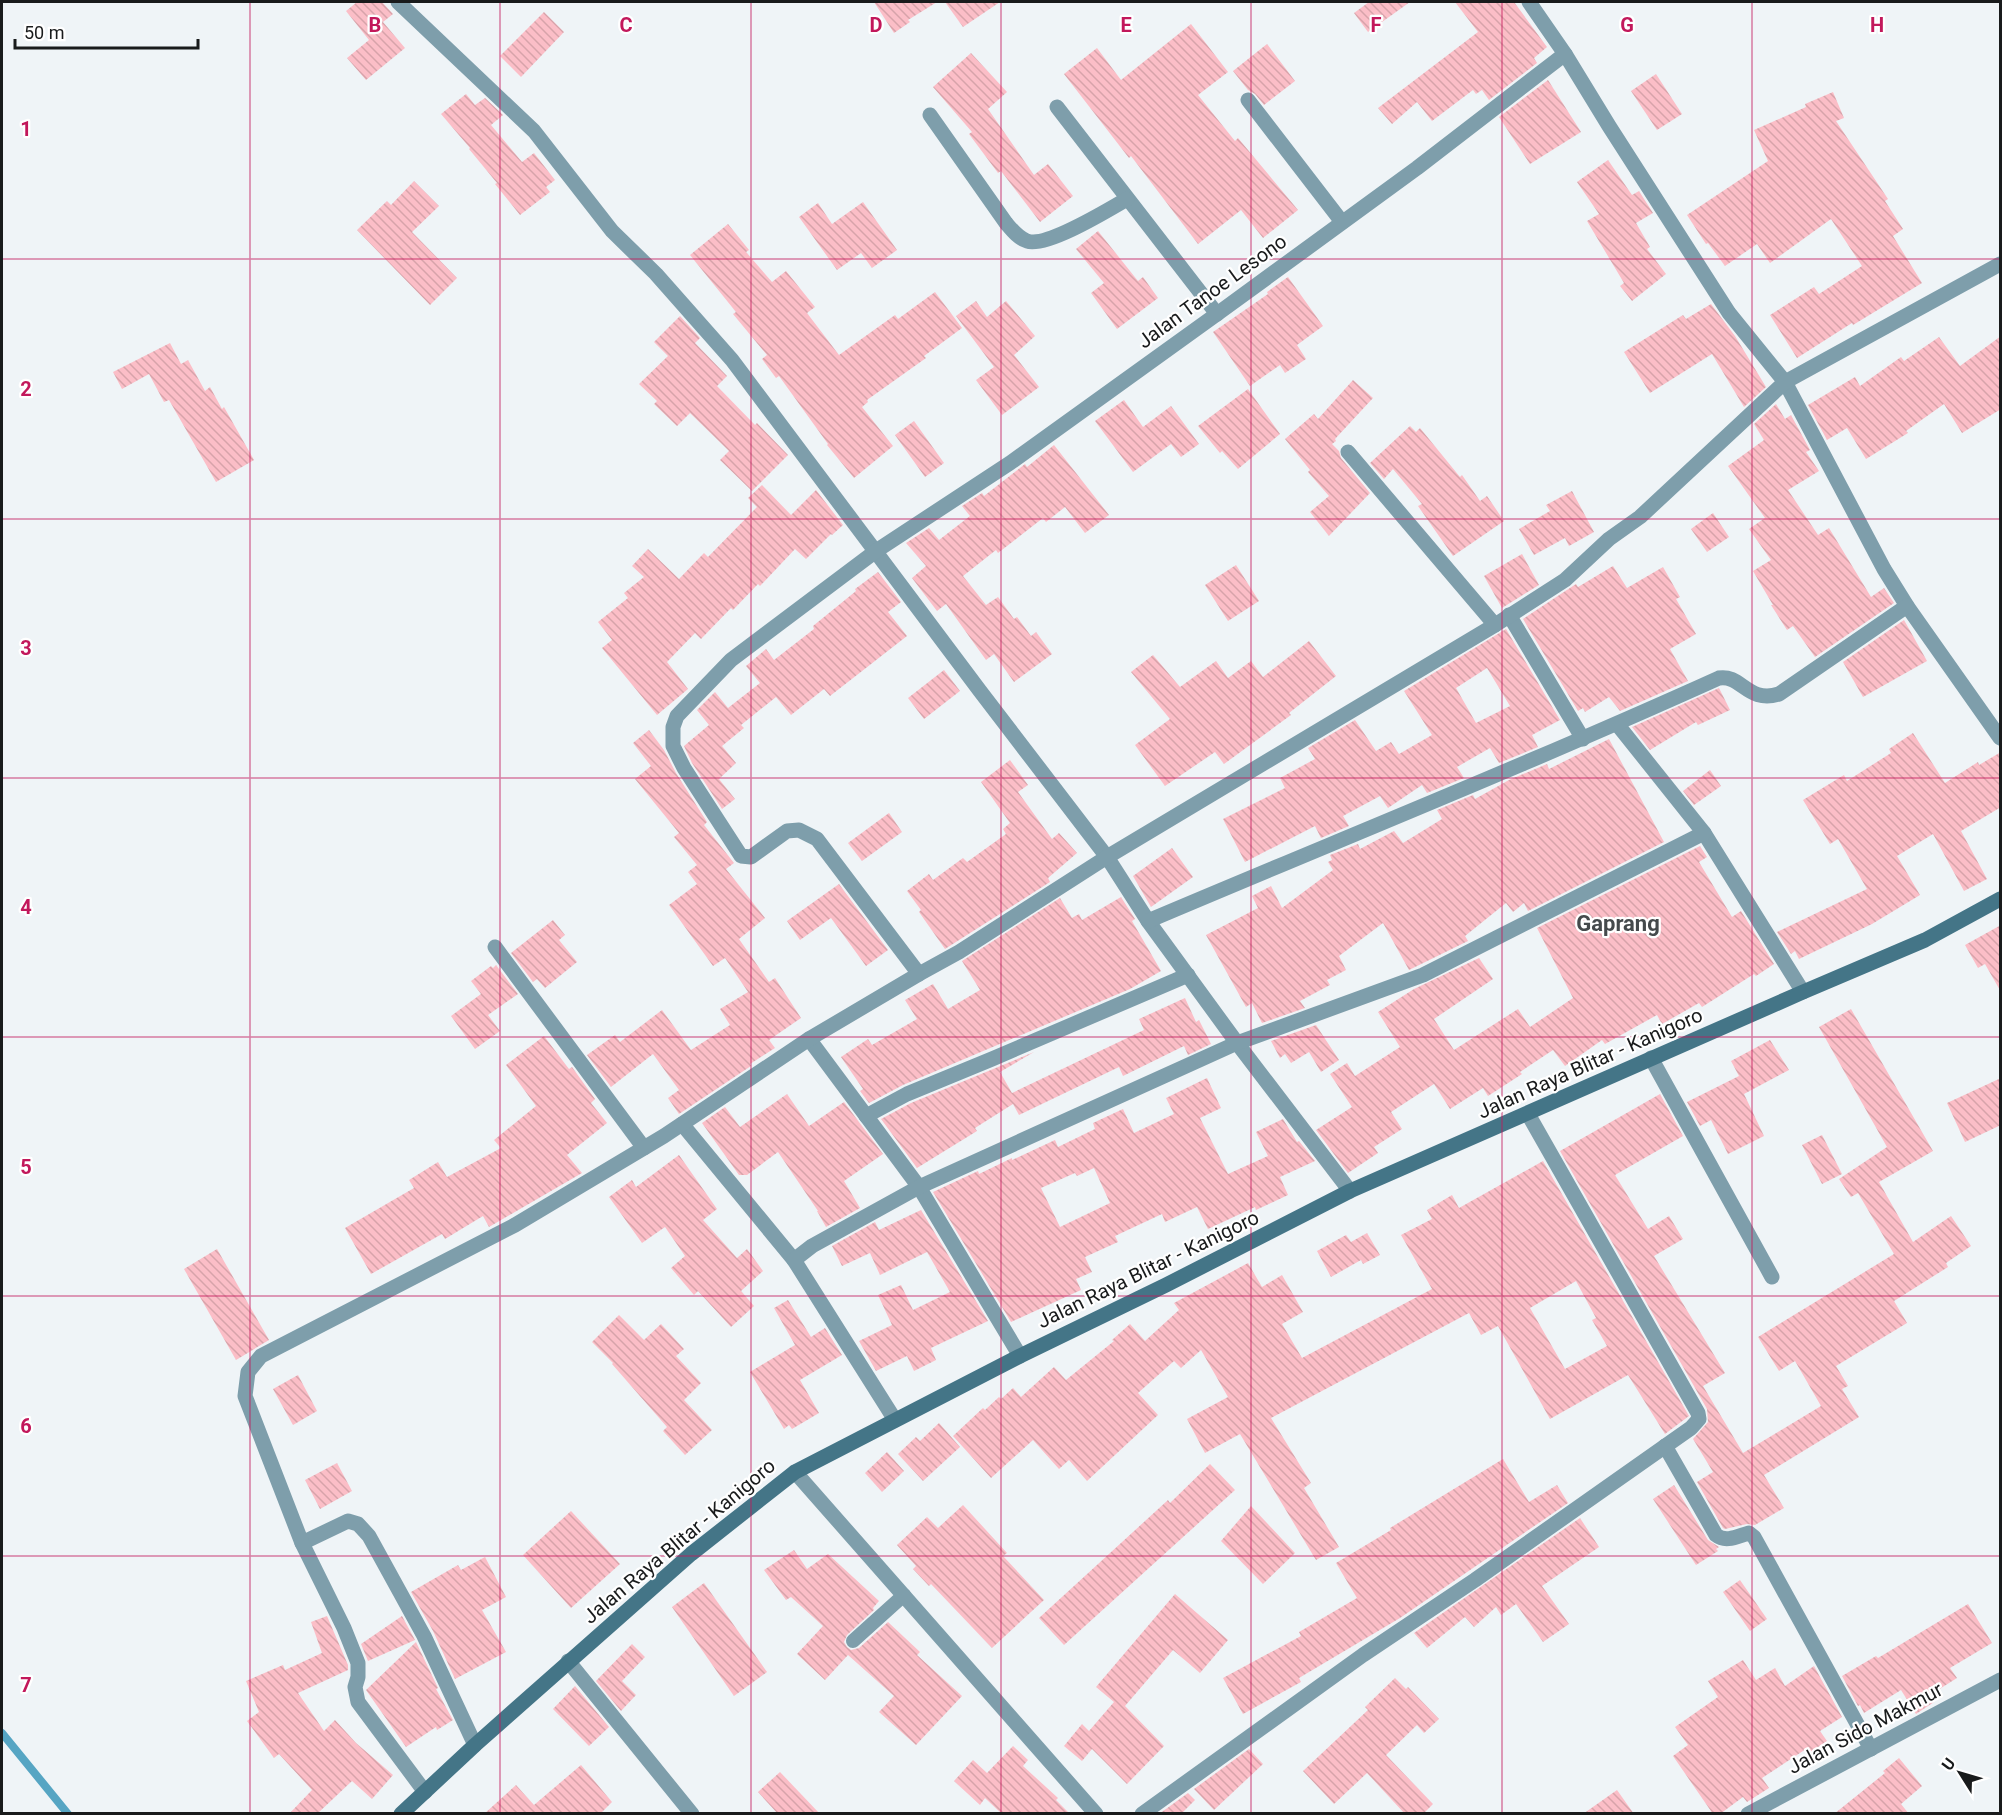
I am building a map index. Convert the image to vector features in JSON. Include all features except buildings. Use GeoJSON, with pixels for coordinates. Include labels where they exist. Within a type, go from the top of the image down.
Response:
{"type":"FeatureCollection","features":[{"type":"Feature","properties":{"kind":"main road","name":"Jalan Raya Blitar - Kanigoro"},"geometry":{"type":"LineString","coordinates":[[401,1814],[568,1661],[690,1554],[795,1472],[1020,1356],[1350,1191],[1925,940],[2001,899]]}},
{"type":"Feature","properties":{"kind":"street"},"geometry":{"type":"LineString","coordinates":[[398,2],[534,131],[612,231],[656,274],[732,360],[1107,857],[1148,921],[1237,1043],[1350,1191]]}},
{"type":"Feature","properties":{"kind":"street"},"geometry":{"type":"LineString","coordinates":[[1529,2],[1565,54],[1729,313],[1785,382],[1884,569],[1907,606],[2001,738]]}},
{"type":"Feature","properties":{"kind":"street","name":"Jalan Tanoe Lesono"},"geometry":{"type":"LineString","coordinates":[[919,974],[817,839],[799,830],[787,831],[751,857],[741,856],[684,768],[673,746],[671,736],[677,716],[731,660],[876,551],[1010,463],[1217,314],[1565,54]]}},
{"type":"Feature","properties":{"kind":"street"},"geometry":{"type":"LineString","coordinates":[[1248,100],[1342,222]]}},
{"type":"Feature","properties":{"kind":"street"},"geometry":{"type":"LineString","coordinates":[[1057,107],[1217,314]]}},
{"type":"Feature","properties":{"kind":"street"},"geometry":{"type":"LineString","coordinates":[[930,115],[1006,223],[1026,241],[1037,242],[1066,232],[1127,199]]}},
{"type":"Feature","properties":{"kind":"street"},"geometry":{"type":"LineString","coordinates":[[425,1792],[358,1702],[355,1687],[358,1663],[344,1628],[302,1543],[245,1396],[248,1372],[261,1356],[515,1225],[682,1124],[809,1039],[959,952],[1107,857],[1495,625],[1566,580],[1610,538],[1640,517],[1785,382],[2001,264]]}},
{"type":"Feature","properties":{"kind":"street"},"geometry":{"type":"LineString","coordinates":[[1348,452],[1495,625]]}},
{"type":"Feature","properties":{"kind":"street"},"geometry":{"type":"LineString","coordinates":[[1148,921],[1583,739],[1724,677],[1761,697],[1779,694],[1907,606]]}},
{"type":"Feature","properties":{"kind":"street"},"geometry":{"type":"LineString","coordinates":[[1509,615],[1583,739]]}},
{"type":"Feature","properties":{"kind":"street"},"geometry":{"type":"LineString","coordinates":[[1617,724],[1704,833],[1803,992]]}},
{"type":"Feature","properties":{"kind":"street"},"geometry":{"type":"LineString","coordinates":[[794,1260],[812,1245],[919,1187],[1237,1043],[1423,975],[1704,833]]}},
{"type":"Feature","properties":{"kind":"street"},"geometry":{"type":"LineString","coordinates":[[495,947],[644,1148]]}},
{"type":"Feature","properties":{"kind":"street"},"geometry":{"type":"LineString","coordinates":[[866,1116],[907,1094],[1188,975]]}},
{"type":"Feature","properties":{"kind":"street"},"geometry":{"type":"LineString","coordinates":[[809,1039],[919,1187],[1020,1356]]}},
{"type":"Feature","properties":{"kind":"street"},"geometry":{"type":"LineString","coordinates":[[1651,1059],[1772,1277]]}},
{"type":"Feature","properties":{"kind":"street"},"geometry":{"type":"LineString","coordinates":[[1142,1814],[1363,1655],[1475,1580],[1695,1425],[1699,1419],[1698,1413],[1527,1114]]}},
{"type":"Feature","properties":{"kind":"street"},"geometry":{"type":"LineString","coordinates":[[682,1124],[794,1260],[895,1420]]}},
{"type":"Feature","properties":{"kind":"street"},"geometry":{"type":"LineString","coordinates":[[1665,1446],[1716,1535],[1727,1539],[1749,1533],[1754,1537],[1871,1749]]}},
{"type":"Feature","properties":{"kind":"street"},"geometry":{"type":"LineString","coordinates":[[795,1472],[1096,1814]]}},
{"type":"Feature","properties":{"kind":"street"},"geometry":{"type":"LineString","coordinates":[[302,1543],[348,1521],[358,1524],[369,1536],[424,1636],[475,1745]]}},
{"type":"Feature","properties":{"kind":"street"},"geometry":{"type":"LineString","coordinates":[[568,1661],[692,1814]]}},
{"type":"Feature","properties":{"kind":"street","name":"Jalan Sido Makmur"},"geometry":{"type":"LineString","coordinates":[[1748,1814],[2001,1680]]}},
{"type":"Feature","properties":{"kind":"lane"},"geometry":{"type":"LineString","coordinates":[[853,1641],[904,1595]]}},
{"type":"Feature","properties":{"kind":"waterway"},"geometry":{"type":"LineString","coordinates":[[2,1733],[68,1814]]}},
{"type":"Feature","properties":{"kind":"district","name":"Gaprang"},"geometry":{"type":"Point","coordinates":[1618,923]}}]}
